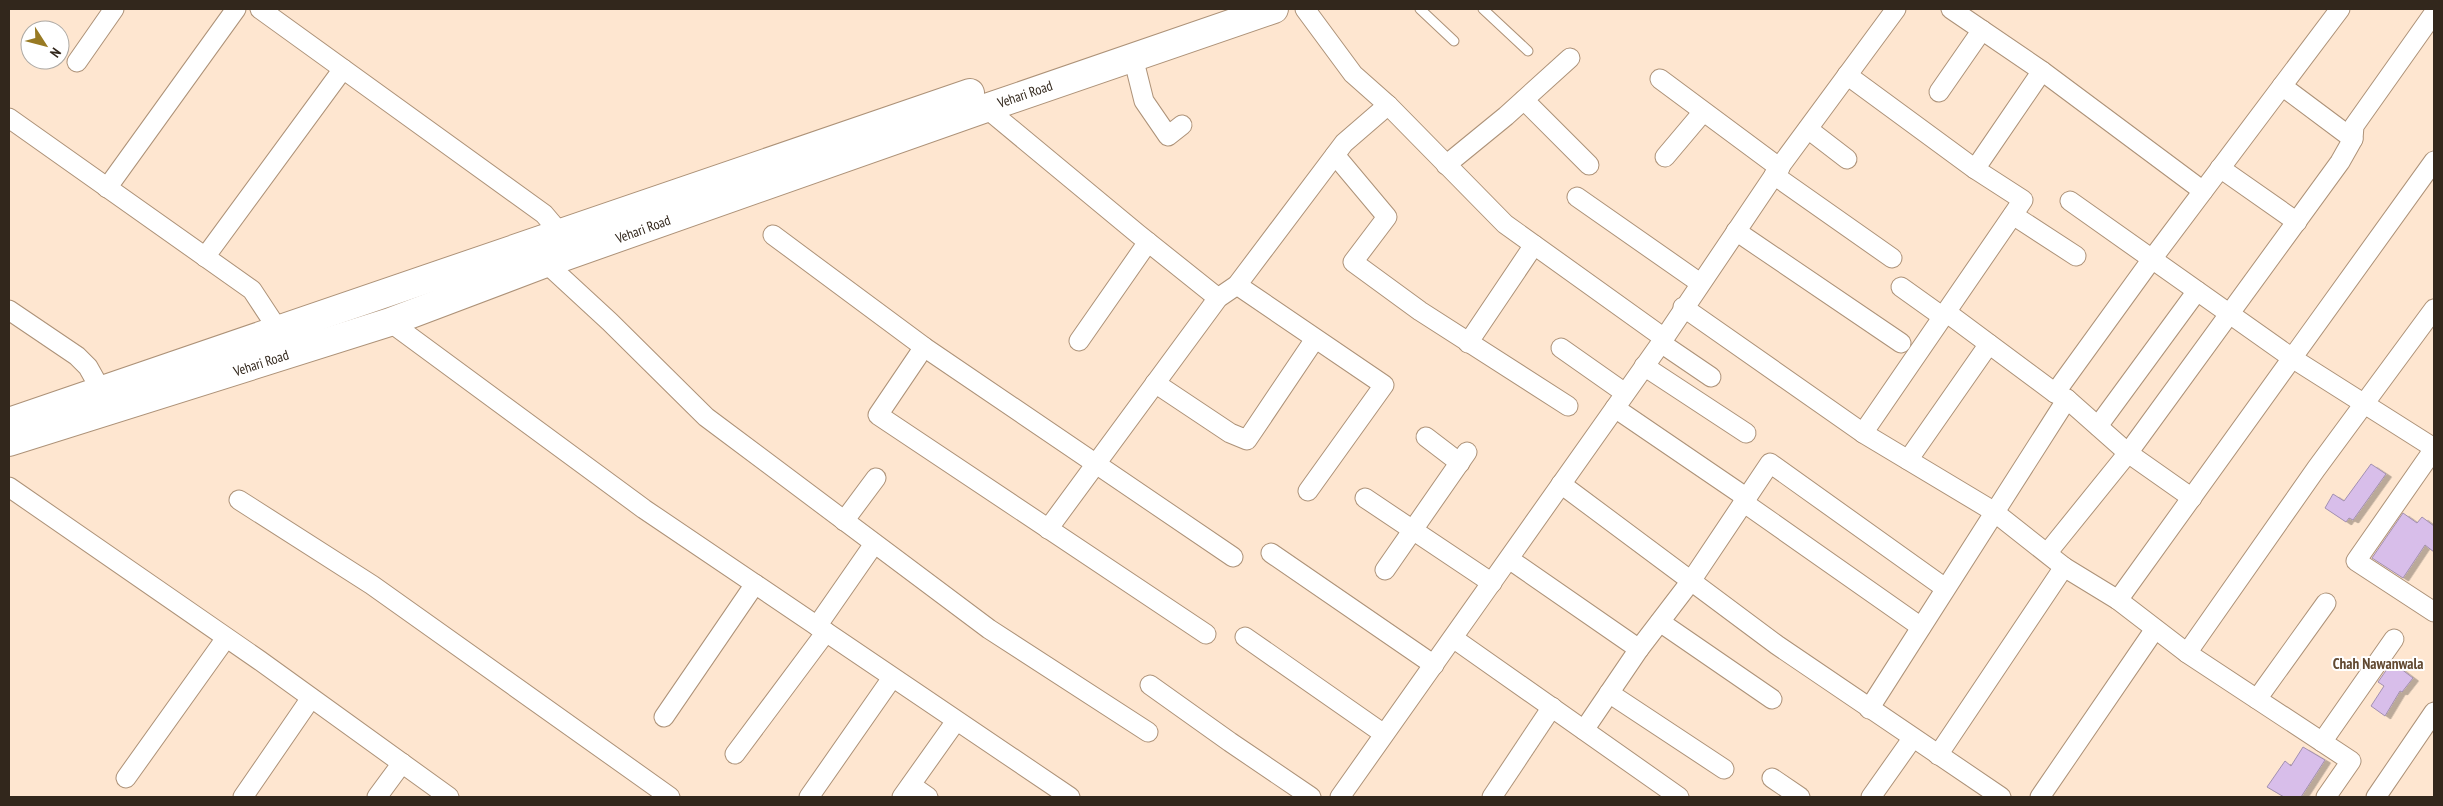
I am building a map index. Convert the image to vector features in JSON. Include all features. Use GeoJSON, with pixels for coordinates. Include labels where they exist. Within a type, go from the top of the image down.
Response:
{"type":"FeatureCollection","features":[{"type":"Feature","properties":{"kind":"main road","name":"Vehari Road"},"geometry":{"type":"LineString","coordinates":[[9,442],[279,331],[1216,9]]}},
{"type":"Feature","properties":{"kind":"main road","name":"Vehari Road"},"geometry":{"type":"LineString","coordinates":[[9,422],[106,402],[390,322],[546,263],[1274,9]]}},
{"type":"Feature","properties":{"kind":"street"},"geometry":{"type":"LineString","coordinates":[[78,62],[114,9]]}},
{"type":"Feature","properties":{"kind":"street"},"geometry":{"type":"LineString","coordinates":[[107,188],[236,9]]}},
{"type":"Feature","properties":{"kind":"street"},"geometry":{"type":"LineString","coordinates":[[260,9],[544,214],[561,234]]}},
{"type":"Feature","properties":{"kind":"street"},"geometry":{"type":"LineString","coordinates":[[1305,9],[1353,74],[1388,105],[1505,224],[1711,377]]}},
{"type":"Feature","properties":{"kind":"street"},"geometry":{"type":"LineString","coordinates":[[1340,797],[1644,366],[1777,171],[1896,9]]}},
{"type":"Feature","properties":{"kind":"street"},"geometry":{"type":"LineString","coordinates":[[1951,9],[2042,71],[2203,191]]}},
{"type":"Feature","properties":{"kind":"street"},"geometry":{"type":"LineString","coordinates":[[1869,709],[1993,511],[2061,396],[2152,259],[2340,9]]}},
{"type":"Feature","properties":{"kind":"street"},"geometry":{"type":"LineString","coordinates":[[2048,552],[2128,453],[2340,162],[2353,139],[2354,126],[2434,13]]}},
{"type":"Feature","properties":{"kind":"street"},"geometry":{"type":"LineString","coordinates":[[1939,92],[1982,30]]}},
{"type":"Feature","properties":{"kind":"street"},"geometry":{"type":"LineString","coordinates":[[1133,57],[1144,101],[1168,136],[1182,125]]}},
{"type":"Feature","properties":{"kind":"street"},"geometry":{"type":"LineString","coordinates":[[1446,166],[1570,58]]}},
{"type":"Feature","properties":{"kind":"street"},"geometry":{"type":"LineString","coordinates":[[205,257],[343,69]]}},
{"type":"Feature","properties":{"kind":"street"},"geometry":{"type":"LineString","coordinates":[[1976,169],[2042,71]]}},
{"type":"Feature","properties":{"kind":"street"},"geometry":{"type":"LineString","coordinates":[[1847,75],[1976,169],[2024,200],[1863,433]]}},
{"type":"Feature","properties":{"kind":"street"},"geometry":{"type":"LineString","coordinates":[[1660,79],[1892,258]]}},
{"type":"Feature","properties":{"kind":"street"},"geometry":{"type":"LineString","coordinates":[[2282,86],[2353,139]]}},
{"type":"Feature","properties":{"kind":"street"},"geometry":{"type":"LineString","coordinates":[[1524,100],[1589,164]]}},
{"type":"Feature","properties":{"kind":"street"},"geometry":{"type":"LineString","coordinates":[[1048,529],[1095,462],[1218,298],[1236,285],[1344,143],[1388,105]]}},
{"type":"Feature","properties":{"kind":"street"},"geometry":{"type":"LineString","coordinates":[[986,108],[1218,298]]}},
{"type":"Feature","properties":{"kind":"street"},"geometry":{"type":"LineString","coordinates":[[1665,157],[1703,112]]}},
{"type":"Feature","properties":{"kind":"street"},"geometry":{"type":"LineString","coordinates":[[9,118],[252,290],[279,331]]}},
{"type":"Feature","properties":{"kind":"street"},"geometry":{"type":"LineString","coordinates":[[1808,129],[1847,159]]}},
{"type":"Feature","properties":{"kind":"street"},"geometry":{"type":"LineString","coordinates":[[1335,155],[1386,217],[1353,262],[1468,343],[1568,406]]}},
{"type":"Feature","properties":{"kind":"street"},"geometry":{"type":"LineString","coordinates":[[2118,600],[2434,161]]}},
{"type":"Feature","properties":{"kind":"street"},"geometry":{"type":"LineString","coordinates":[[2220,168],[2297,222]]}},
{"type":"Feature","properties":{"kind":"street"},"geometry":{"type":"LineString","coordinates":[[1577,197],[1700,283]]}},
{"type":"Feature","properties":{"kind":"street"},"geometry":{"type":"LineString","coordinates":[[2070,201],[2292,358],[2434,448],[2356,561],[2434,612]]}},
{"type":"Feature","properties":{"kind":"street"},"geometry":{"type":"LineString","coordinates":[[2013,215],[2076,256]]}},
{"type":"Feature","properties":{"kind":"street"},"geometry":{"type":"LineString","coordinates":[[1736,231],[1901,343]]}},
{"type":"Feature","properties":{"kind":"street"},"geometry":{"type":"LineString","coordinates":[[773,235],[924,347],[1233,557]]}},
{"type":"Feature","properties":{"kind":"street"},"geometry":{"type":"LineString","coordinates":[[1079,341],[1148,242]]}},
{"type":"Feature","properties":{"kind":"street"},"geometry":{"type":"LineString","coordinates":[[1468,343],[1534,245]]}},
{"type":"Feature","properties":{"kind":"street"},"geometry":{"type":"LineString","coordinates":[[546,263],[610,322],[706,417],[989,630],[1148,732]]}},
{"type":"Feature","properties":{"kind":"street"},"geometry":{"type":"LineString","coordinates":[[1236,285],[1384,385],[1308,491]]}},
{"type":"Feature","properties":{"kind":"street"},"geometry":{"type":"LineString","coordinates":[[1901,287],[1989,344],[2061,396],[2128,453],[2192,498]]}},
{"type":"Feature","properties":{"kind":"street"},"geometry":{"type":"LineString","coordinates":[[2098,426],[2197,291]]}},
{"type":"Feature","properties":{"kind":"street"},"geometry":{"type":"LineString","coordinates":[[1683,307],[1863,433],[1993,511],[2048,552],[2064,567],[2118,600],[2187,654],[2351,761],[2326,797]]}},
{"type":"Feature","properties":{"kind":"street"},"geometry":{"type":"LineString","coordinates":[[2187,654],[2316,469],[2434,309]]}},
{"type":"Feature","properties":{"kind":"street"},"geometry":{"type":"LineString","coordinates":[[9,310],[77,356],[88,367],[106,402]]}},
{"type":"Feature","properties":{"kind":"street"},"geometry":{"type":"LineString","coordinates":[[390,322],[644,510],[1070,797]]}},
{"type":"Feature","properties":{"kind":"street"},"geometry":{"type":"LineString","coordinates":[[1155,383],[1230,433],[1247,440],[1315,339]]}},
{"type":"Feature","properties":{"kind":"street"},"geometry":{"type":"LineString","coordinates":[[1908,460],[1989,344]]}},
{"type":"Feature","properties":{"kind":"street"},"geometry":{"type":"LineString","coordinates":[[924,347],[878,415],[1206,634]]}},
{"type":"Feature","properties":{"kind":"street"},"geometry":{"type":"LineString","coordinates":[[1561,348],[1620,400],[1745,500],[1920,627]]}},
{"type":"Feature","properties":{"kind":"street"},"geometry":{"type":"LineString","coordinates":[[1644,366],[1746,433]]}},
{"type":"Feature","properties":{"kind":"street"},"geometry":{"type":"LineString","coordinates":[[1385,570],[1463,457],[1426,437]]}},
{"type":"Feature","properties":{"kind":"street"},"geometry":{"type":"LineString","coordinates":[[1584,730],[1640,649],[1691,581],[1770,463],[1945,588]]}},
{"type":"Feature","properties":{"kind":"street"},"geometry":{"type":"LineString","coordinates":[[844,521],[876,478]]}},
{"type":"Feature","properties":{"kind":"street"},"geometry":{"type":"LineString","coordinates":[[1561,484],[1777,645],[1912,739],[2001,797]]}},
{"type":"Feature","properties":{"kind":"street"},"geometry":{"type":"LineString","coordinates":[[9,488],[312,698],[449,797]]}},
{"type":"Feature","properties":{"kind":"street"},"geometry":{"type":"LineString","coordinates":[[1365,498],[1492,583]]}},
{"type":"Feature","properties":{"kind":"street"},"geometry":{"type":"LineString","coordinates":[[239,500],[372,585],[670,797]]}},
{"type":"Feature","properties":{"kind":"street"},"geometry":{"type":"LineString","coordinates":[[735,754],[822,629],[874,544]]}},
{"type":"Feature","properties":{"kind":"street"},"geometry":{"type":"LineString","coordinates":[[1270,553],[1434,665]]}},
{"type":"Feature","properties":{"kind":"street"},"geometry":{"type":"LineString","coordinates":[[1509,559],[1640,649]]}},
{"type":"Feature","properties":{"kind":"street"},"geometry":{"type":"LineString","coordinates":[[1938,755],[2064,567]]}},
{"type":"Feature","properties":{"kind":"street"},"geometry":{"type":"LineString","coordinates":[[664,717],[755,584]]}},
{"type":"Feature","properties":{"kind":"street"},"geometry":{"type":"LineString","coordinates":[[2256,699],[2326,603]]}},
{"type":"Feature","properties":{"kind":"street"},"geometry":{"type":"LineString","coordinates":[[1660,622],[1772,699]]}},
{"type":"Feature","properties":{"kind":"street"},"geometry":{"type":"LineString","coordinates":[[2040,797],[2155,629]]}},
{"type":"Feature","properties":{"kind":"street"},"geometry":{"type":"LineString","coordinates":[[1245,637],[1384,734]]}},
{"type":"Feature","properties":{"kind":"street"},"geometry":{"type":"LineString","coordinates":[[126,778],[226,638]]}},
{"type":"Feature","properties":{"kind":"street"},"geometry":{"type":"LineString","coordinates":[[1453,638],[1679,797]]}},
{"type":"Feature","properties":{"kind":"street"},"geometry":{"type":"LineString","coordinates":[[2322,742],[2394,639]]}},
{"type":"Feature","properties":{"kind":"street"},"geometry":{"type":"LineString","coordinates":[[809,797],[892,678]]}},
{"type":"Feature","properties":{"kind":"street"},"geometry":{"type":"LineString","coordinates":[[1150,685],[1311,797]]}},
{"type":"Feature","properties":{"kind":"street"},"geometry":{"type":"LineString","coordinates":[[1609,693],[1724,769]]}},
{"type":"Feature","properties":{"kind":"street"},"geometry":{"type":"LineString","coordinates":[[244,797],[312,698]]}},
{"type":"Feature","properties":{"kind":"street"},"geometry":{"type":"LineString","coordinates":[[1492,797],[1552,707]]}},
{"type":"Feature","properties":{"kind":"street"},"geometry":{"type":"LineString","coordinates":[[2376,797],[2434,712]]}},
{"type":"Feature","properties":{"kind":"street"},"geometry":{"type":"LineString","coordinates":[[928,797],[907,791],[956,721]]}},
{"type":"Feature","properties":{"kind":"street"},"geometry":{"type":"LineString","coordinates":[[1871,797],[1912,739]]}},
{"type":"Feature","properties":{"kind":"street"},"geometry":{"type":"LineString","coordinates":[[377,797],[402,763]]}},
{"type":"Feature","properties":{"kind":"street"},"geometry":{"type":"LineString","coordinates":[[1772,778],[1800,797]]}},
{"type":"Feature","properties":{"kind":"lane"},"geometry":{"type":"LineString","coordinates":[[1420,9],[1454,41]]}},
{"type":"Feature","properties":{"kind":"lane"},"geometry":{"type":"LineString","coordinates":[[1483,9],[1528,51]]}},
{"type":"Feature","properties":{"kind":"building"},"geometry":{"type":"Polygon","coordinates":[[[2371,464],[2386,474],[2353,520],[2349,518],[2346,522],[2325,508],[2333,494],[2344,501],[2371,464]]]}},
{"type":"Feature","properties":{"kind":"building"},"geometry":{"type":"Polygon","coordinates":[[[2403,513],[2417,523],[2422,517],[2434,526],[2434,552],[2425,545],[2403,578],[2372,558],[2403,513]]]}},
{"type":"Feature","properties":{"kind":"building"},"geometry":{"type":"Polygon","coordinates":[[[2392,662],[2413,678],[2402,692],[2400,691],[2385,716],[2371,706],[2384,686],[2378,682],[2392,662]]]}},
{"type":"Feature","properties":{"kind":"building"},"geometry":{"type":"Polygon","coordinates":[[[2303,747],[2325,760],[2301,797],[2284,797],[2267,787],[2285,761],[2291,766],[2303,747]]]}},
{"type":"Feature","properties":{"kind":"district","name":"Chah Nawanwala"},"geometry":{"type":"Point","coordinates":[2378,664]}}]}
